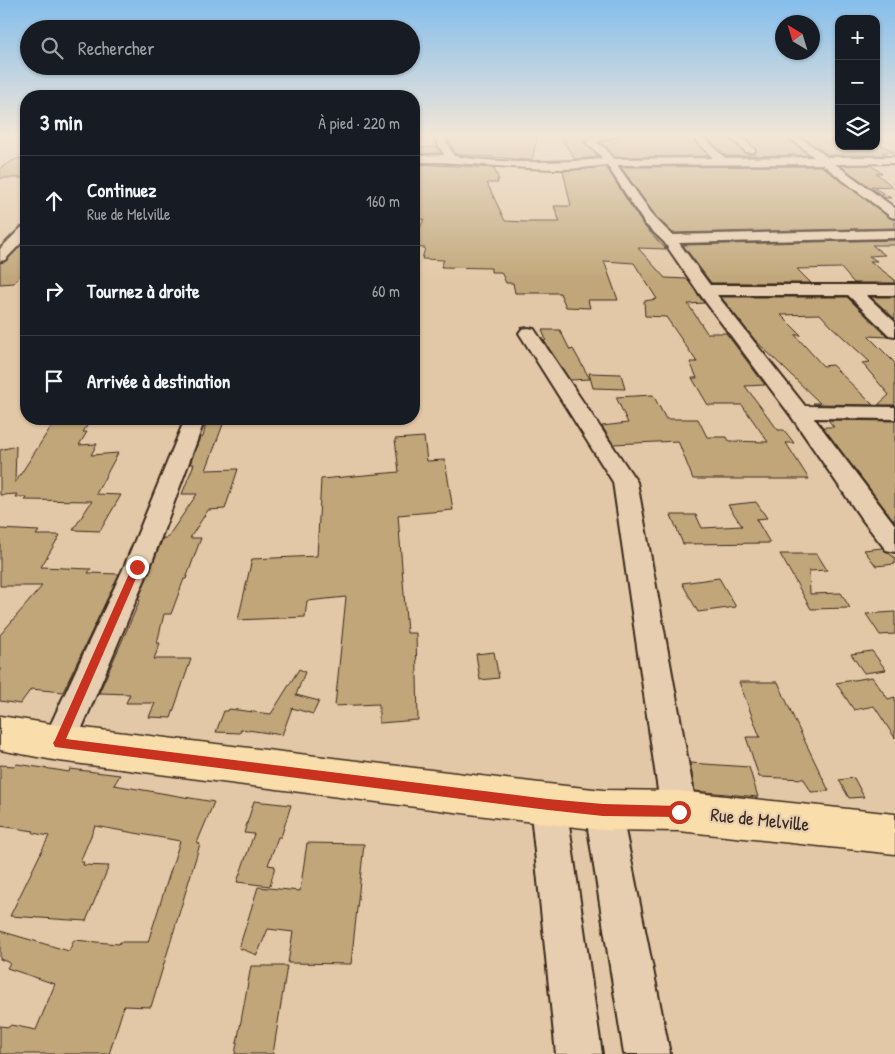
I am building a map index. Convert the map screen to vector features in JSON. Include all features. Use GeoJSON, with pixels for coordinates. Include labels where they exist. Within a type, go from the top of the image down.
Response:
{"type":"FeatureCollection","features":[{"type":"Feature","properties":{"kind":"main road","name":"Rue de Melville"},"geometry":{"type":"LineString","coordinates":[[0,733],[59,743],[548,804],[603,810],[679,812],[895,834]]}},
{"type":"Feature","properties":{"kind":"street"},"geometry":{"type":"LineString","coordinates":[[625,184],[650,221],[669,239],[705,290],[799,412],[870,512],[895,542]]}},
{"type":"Feature","properties":{"kind":"street"},"geometry":{"type":"LineString","coordinates":[[856,184],[895,214]]}},
{"type":"Feature","properties":{"kind":"street"},"geometry":{"type":"LineString","coordinates":[[669,239],[895,234]]}},
{"type":"Feature","properties":{"kind":"street"},"geometry":{"type":"LineString","coordinates":[[0,257],[20,237]]}},
{"type":"Feature","properties":{"kind":"street"},"geometry":{"type":"LineString","coordinates":[[705,290],[895,290]]}},
{"type":"Feature","properties":{"kind":"street"},"geometry":{"type":"LineString","coordinates":[[853,290],[895,332]]}},
{"type":"Feature","properties":{"kind":"street"},"geometry":{"type":"LineString","coordinates":[[528,332],[626,482],[679,812]]}},
{"type":"Feature","properties":{"kind":"street"},"geometry":{"type":"LineString","coordinates":[[799,412],[894,414]]}},
{"type":"Feature","properties":{"kind":"street"},"geometry":{"type":"LineString","coordinates":[[59,743],[137,567],[193,425]]}},
{"type":"Feature","properties":{"kind":"street"},"geometry":{"type":"LineString","coordinates":[[548,804],[579,1054]]}},
{"type":"Feature","properties":{"kind":"street"},"geometry":{"type":"LineString","coordinates":[[603,810],[647,1054]]}},
{"type":"Feature","properties":{"kind":"building"},"geometry":{"type":"Polygon","coordinates":[[[420,184],[488,184],[505,221],[560,222],[554,206],[571,206],[566,184],[617,184],[643,225],[666,249],[638,248],[665,278],[687,279],[704,303],[688,304],[707,333],[726,333],[765,385],[745,386],[778,430],[784,430],[794,443],[786,443],[809,479],[693,479],[678,441],[613,444],[602,426],[628,423],[616,397],[653,395],[666,419],[698,419],[707,437],[727,437],[729,441],[768,442],[742,405],[708,405],[692,378],[697,378],[690,362],[697,362],[666,317],[645,316],[644,301],[657,299],[634,263],[604,261],[618,300],[588,300],[590,308],[566,307],[560,293],[515,293],[513,283],[506,283],[501,272],[491,272],[491,268],[441,267],[444,260],[422,259],[425,248],[420,248],[420,228],[424,219],[420,219],[420,184]]]}},
{"type":"Feature","properties":{"kind":"building"},"geometry":{"type":"Polygon","coordinates":[[[633,184],[845,184],[895,220],[895,228],[673,233],[656,217],[633,184]]]}},
{"type":"Feature","properties":{"kind":"building"},"geometry":{"type":"Polygon","coordinates":[[[866,184],[890,184],[893,187],[871,186],[891,198],[885,198],[866,184]]]}},
{"type":"Feature","properties":{"kind":"building"},"geometry":{"type":"Polygon","coordinates":[[[895,240],[895,245],[872,245],[885,255],[869,256],[877,261],[870,261],[895,280],[895,283],[854,283],[841,268],[797,269],[811,283],[711,283],[683,245],[895,240]]]}},
{"type":"Feature","properties":{"kind":"building"},"geometry":{"type":"Polygon","coordinates":[[[20,246],[20,276],[14,283],[0,284],[0,263],[6,261],[20,246]]]}},
{"type":"Feature","properties":{"kind":"building"},"geometry":{"type":"Polygon","coordinates":[[[721,297],[847,297],[888,337],[868,336],[895,363],[895,405],[878,405],[889,395],[862,363],[870,362],[820,314],[781,315],[801,335],[795,335],[823,366],[832,365],[873,405],[814,404],[820,403],[755,340],[721,297]]]}},
{"type":"Feature","properties":{"kind":"building"},"geometry":{"type":"Polygon","coordinates":[[[871,297],[895,297],[895,319],[871,297]]]}},
{"type":"Feature","properties":{"kind":"building"},"geometry":{"type":"Polygon","coordinates":[[[542,330],[560,330],[570,350],[573,349],[590,379],[570,380],[544,341],[546,340],[542,330]]]}},
{"type":"Feature","properties":{"kind":"building"},"geometry":{"type":"Polygon","coordinates":[[[589,373],[621,374],[625,389],[593,388],[589,373]]]}},
{"type":"Feature","properties":{"kind":"building"},"geometry":{"type":"Polygon","coordinates":[[[828,420],[895,421],[895,522],[823,427],[834,427],[828,420]]]}},
{"type":"Feature","properties":{"kind":"building"},"geometry":{"type":"Polygon","coordinates":[[[52,425],[87,425],[83,432],[87,432],[79,445],[97,444],[91,455],[118,453],[96,494],[121,495],[100,531],[73,530],[92,501],[25,500],[28,497],[15,497],[17,494],[0,495],[0,450],[16,446],[15,483],[52,425]]]}},
{"type":"Feature","properties":{"kind":"building"},"geometry":{"type":"Polygon","coordinates":[[[206,425],[223,425],[206,470],[238,469],[225,509],[208,510],[190,538],[201,538],[171,614],[164,614],[157,643],[160,643],[154,659],[191,659],[171,718],[149,717],[155,703],[126,703],[130,694],[99,693],[140,600],[138,600],[163,538],[167,538],[197,494],[182,494],[194,464],[190,464],[200,437],[203,437],[206,425]]]}},
{"type":"Feature","properties":{"kind":"building"},"geometry":{"type":"Polygon","coordinates":[[[424,437],[427,461],[445,460],[453,510],[398,515],[407,633],[416,633],[418,720],[379,723],[379,704],[335,706],[346,597],[307,601],[305,617],[238,620],[252,559],[317,556],[321,479],[399,472],[395,439],[424,437]]]}},
{"type":"Feature","properties":{"kind":"building"},"geometry":{"type":"Polygon","coordinates":[[[756,502],[767,518],[756,519],[770,543],[683,544],[671,515],[696,515],[702,528],[742,526],[728,505],[756,502]]]}},
{"type":"Feature","properties":{"kind":"building"},"geometry":{"type":"Polygon","coordinates":[[[0,529],[39,531],[36,535],[60,535],[41,567],[91,569],[88,573],[119,574],[63,692],[31,689],[20,704],[0,701],[0,635],[42,586],[0,586],[0,529]]]}},
{"type":"Feature","properties":{"kind":"building"},"geometry":{"type":"Polygon","coordinates":[[[882,548],[895,558],[895,564],[876,566],[864,550],[882,548]]]}},
{"type":"Feature","properties":{"kind":"building"},"geometry":{"type":"Polygon","coordinates":[[[780,554],[817,554],[827,570],[809,571],[810,594],[841,593],[850,608],[811,609],[780,554]]]}},
{"type":"Feature","properties":{"kind":"building"},"geometry":{"type":"Polygon","coordinates":[[[719,578],[736,607],[698,612],[682,583],[719,578]]]}},
{"type":"Feature","properties":{"kind":"building"},"geometry":{"type":"Polygon","coordinates":[[[895,612],[895,634],[880,635],[866,614],[895,612]]]}},
{"type":"Feature","properties":{"kind":"building"},"geometry":{"type":"Polygon","coordinates":[[[872,651],[886,670],[864,673],[851,654],[872,651]]]}},
{"type":"Feature","properties":{"kind":"building"},"geometry":{"type":"Polygon","coordinates":[[[494,652],[499,678],[480,680],[476,654],[494,652]]]}},
{"type":"Feature","properties":{"kind":"building"},"geometry":{"type":"Polygon","coordinates":[[[299,669],[305,672],[296,695],[319,701],[313,714],[292,708],[282,735],[241,729],[240,733],[216,732],[224,711],[229,709],[271,714],[299,669]]]}},
{"type":"Feature","properties":{"kind":"building"},"geometry":{"type":"Polygon","coordinates":[[[872,677],[888,699],[895,697],[895,738],[874,706],[854,710],[836,683],[872,677]]]}},
{"type":"Feature","properties":{"kind":"building"},"geometry":{"type":"Polygon","coordinates":[[[739,682],[778,682],[829,791],[811,792],[804,779],[759,777],[746,737],[760,737],[739,682]]]}},
{"type":"Feature","properties":{"kind":"building"},"geometry":{"type":"Polygon","coordinates":[[[690,763],[749,767],[758,797],[695,791],[690,763]]]}},
{"type":"Feature","properties":{"kind":"building"},"geometry":{"type":"Polygon","coordinates":[[[17,764],[69,772],[70,769],[120,775],[114,785],[214,802],[197,843],[200,844],[151,1007],[124,1006],[109,1054],[0,1054],[0,1026],[9,1027],[11,1025],[36,1030],[55,984],[7,968],[10,963],[0,959],[0,931],[69,951],[74,940],[119,944],[120,942],[148,942],[180,841],[95,826],[80,862],[84,862],[83,865],[109,866],[86,921],[10,916],[49,836],[33,833],[34,831],[0,826],[0,765],[15,766],[17,764]]]}},
{"type":"Feature","properties":{"kind":"building"},"geometry":{"type":"Polygon","coordinates":[[[854,778],[864,797],[849,798],[839,780],[854,778]]]}},
{"type":"Feature","properties":{"kind":"building"},"geometry":{"type":"Polygon","coordinates":[[[254,801],[291,805],[281,837],[278,837],[268,865],[275,866],[270,886],[237,882],[254,834],[244,833],[254,801]]]}},
{"type":"Feature","properties":{"kind":"building"},"geometry":{"type":"Polygon","coordinates":[[[307,843],[364,844],[351,964],[288,963],[293,932],[268,929],[257,955],[239,948],[258,887],[300,891],[307,843]]]}},
{"type":"Feature","properties":{"kind":"building"},"geometry":{"type":"Polygon","coordinates":[[[251,966],[287,966],[273,1054],[235,1054],[251,966]]]}},
{"type":"Feature","properties":{"kind":"route"},"geometry":{"type":"LineString","coordinates":[[137,567],[59,743],[548,804],[603,810],[679,812]]}}]}
